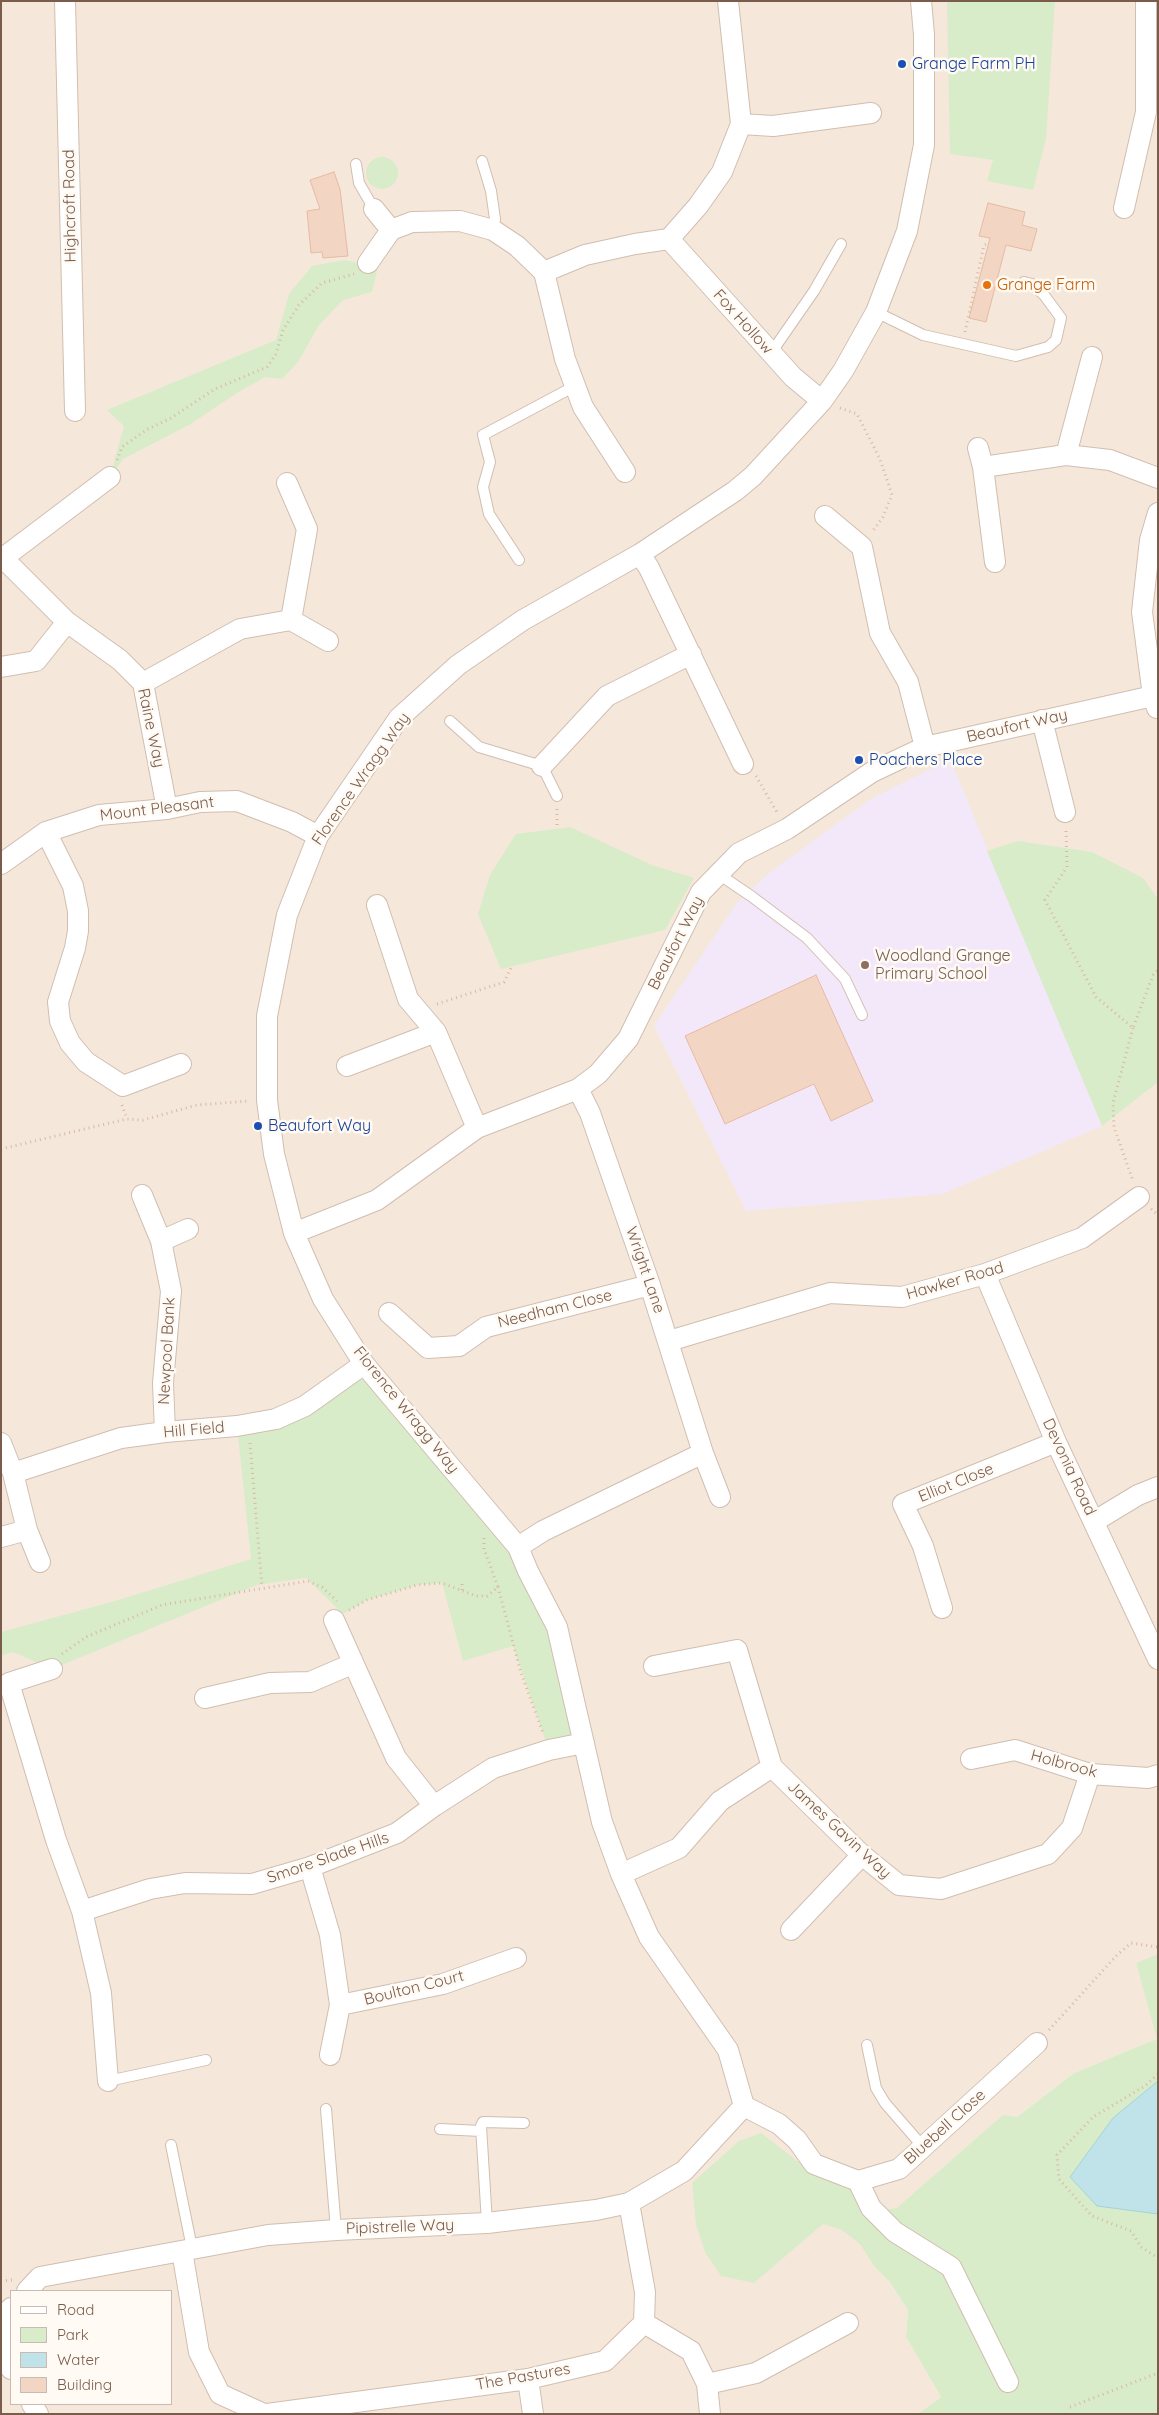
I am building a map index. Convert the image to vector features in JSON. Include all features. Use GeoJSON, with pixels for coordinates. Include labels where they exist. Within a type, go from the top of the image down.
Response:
{"type":"FeatureCollection","features":[{"type":"Feature","properties":{"kind":"street","name":"Highcroft Road"},"geometry":{"type":"LineString","coordinates":[[65,1],[75,411]]}},
{"type":"Feature","properties":{"kind":"street"},"geometry":{"type":"LineString","coordinates":[[544,272],[585,255],[669,239],[698,206],[722,172],[741,124],[728,1]]}},
{"type":"Feature","properties":{"kind":"street","name":"Florence Wragg Way"},"geometry":{"type":"LineString","coordinates":[[744,2106],[728,2050],[649,1937],[621,1874],[602,1822],[557,1627],[528,1571],[518,1547],[364,1364],[323,1298],[294,1234],[274,1154],[267,1100],[268,1016],[285,924],[318,836],[399,718],[458,665],[523,620],[640,554],[741,486],[822,400],[843,371],[876,312],[907,231],[924,145],[924,35],[921,1]]}},
{"type":"Feature","properties":{"kind":"street"},"geometry":{"type":"LineString","coordinates":[[1124,208],[1152,113],[1146,1]]}},
{"type":"Feature","properties":{"kind":"street"},"geometry":{"type":"LineString","coordinates":[[741,124],[773,126],[871,113]]}},
{"type":"Feature","properties":{"kind":"street"},"geometry":{"type":"LineString","coordinates":[[374,209],[391,230]]}},
{"type":"Feature","properties":{"kind":"street"},"geometry":{"type":"LineString","coordinates":[[368,263],[391,230],[412,222],[460,222],[493,230],[518,246],[544,272],[565,359],[583,407],[625,472]]}},
{"type":"Feature","properties":{"kind":"street","name":"Fox Hollow"},"geometry":{"type":"LineString","coordinates":[[669,239],[792,377],[822,400]]}},
{"type":"Feature","properties":{"kind":"street"},"geometry":{"type":"LineString","coordinates":[[1066,455],[1092,356]]}},
{"type":"Feature","properties":{"kind":"street"},"geometry":{"type":"LineString","coordinates":[[996,562],[981,458],[1066,455],[1110,460],[1158,478]]}},
{"type":"Feature","properties":{"kind":"street","name":"Raine Way"},"geometry":{"type":"LineString","coordinates":[[110,477],[4,558],[68,622],[120,660],[143,684],[167,809]]}},
{"type":"Feature","properties":{"kind":"street"},"geometry":{"type":"LineString","coordinates":[[287,483],[307,529],[291,620]]}},
{"type":"Feature","properties":{"kind":"street"},"geometry":{"type":"LineString","coordinates":[[1155,703],[1142,612],[1150,540],[1158,514]]}},
{"type":"Feature","properties":{"kind":"street"},"geometry":{"type":"LineString","coordinates":[[825,516],[862,547],[880,633],[908,682],[925,747]]}},
{"type":"Feature","properties":{"kind":"street"},"geometry":{"type":"LineString","coordinates":[[640,554],[649,568],[743,764]]}},
{"type":"Feature","properties":{"kind":"street"},"geometry":{"type":"LineString","coordinates":[[143,684],[240,630],[291,620],[328,641]]}},
{"type":"Feature","properties":{"kind":"street"},"geometry":{"type":"LineString","coordinates":[[1,667],[36,660],[68,622]]}},
{"type":"Feature","properties":{"kind":"street"},"geometry":{"type":"LineString","coordinates":[[542,766],[607,696],[691,654]]}},
{"type":"Feature","properties":{"kind":"street","name":"Beaufort Way"},"geometry":{"type":"LineString","coordinates":[[294,1234],[377,1200],[477,1128],[578,1089],[598,1074],[628,1039],[701,892],[717,873],[739,854],[787,829],[872,772],[925,747],[1042,720],[1155,703]]}},
{"type":"Feature","properties":{"kind":"street"},"geometry":{"type":"LineString","coordinates":[[1042,720],[1065,812]]}},
{"type":"Feature","properties":{"kind":"street","name":"Mount Pleasant"},"geometry":{"type":"LineString","coordinates":[[1,864],[46,832],[99,815],[167,809],[200,802],[237,801],[292,822],[318,836]]}},
{"type":"Feature","properties":{"kind":"street"},"geometry":{"type":"LineString","coordinates":[[46,832],[73,886],[78,911],[78,931],[75,948],[58,1002],[60,1021],[70,1043],[86,1062],[121,1091],[181,1064]]}},
{"type":"Feature","properties":{"kind":"street"},"geometry":{"type":"LineString","coordinates":[[378,905],[408,999],[436,1032],[477,1128]]}},
{"type":"Feature","properties":{"kind":"street"},"geometry":{"type":"LineString","coordinates":[[347,1066],[436,1032]]}},
{"type":"Feature","properties":{"kind":"street","name":"Wright Lane"},"geometry":{"type":"LineString","coordinates":[[578,1089],[590,1113],[650,1285],[703,1453],[720,1497]]}},
{"type":"Feature","properties":{"kind":"street","name":"Newpool Bank"},"geometry":{"type":"LineString","coordinates":[[142,1195],[161,1241],[171,1291],[162,1383],[165,1432]]}},
{"type":"Feature","properties":{"kind":"street","name":"Hawker Road"},"geometry":{"type":"LineString","coordinates":[[669,1341],[830,1293],[902,1297],[984,1274],[1082,1238],[1139,1197]]}},
{"type":"Feature","properties":{"kind":"street"},"geometry":{"type":"LineString","coordinates":[[161,1241],[188,1229]]}},
{"type":"Feature","properties":{"kind":"street","name":"Devonia Road"},"geometry":{"type":"LineString","coordinates":[[984,1274],[1056,1442],[1095,1521],[1158,1659]]}},
{"type":"Feature","properties":{"kind":"street","name":"Needham Close"},"geometry":{"type":"LineString","coordinates":[[389,1313],[428,1348],[459,1346],[486,1326],[650,1285]]}},
{"type":"Feature","properties":{"kind":"street","name":"Hill Field"},"geometry":{"type":"LineString","coordinates":[[13,1473],[121,1438],[276,1419],[305,1406],[364,1364]]}},
{"type":"Feature","properties":{"kind":"street"},"geometry":{"type":"LineString","coordinates":[[1,1442],[13,1473],[28,1530],[40,1562]]}},
{"type":"Feature","properties":{"kind":"street","name":"Elliot Close"},"geometry":{"type":"LineString","coordinates":[[942,1608],[923,1546],[903,1504],[1056,1442]]}},
{"type":"Feature","properties":{"kind":"street"},"geometry":{"type":"LineString","coordinates":[[518,1547],[543,1531],[703,1453]]}},
{"type":"Feature","properties":{"kind":"street"},"geometry":{"type":"LineString","coordinates":[[1095,1521],[1138,1495],[1158,1487]]}},
{"type":"Feature","properties":{"kind":"street"},"geometry":{"type":"LineString","coordinates":[[1,1537],[28,1530]]}},
{"type":"Feature","properties":{"kind":"street"},"geometry":{"type":"LineString","coordinates":[[334,1620],[352,1664],[396,1758],[434,1806]]}},
{"type":"Feature","properties":{"kind":"street","name":"James Gavin Way"},"geometry":{"type":"LineString","coordinates":[[654,1666],[737,1650],[772,1767],[862,1855],[899,1885],[941,1889],[1048,1854],[1072,1828],[1090,1774]]}},
{"type":"Feature","properties":{"kind":"street"},"geometry":{"type":"LineString","coordinates":[[205,1698],[270,1683],[310,1682],[352,1664]]}},
{"type":"Feature","properties":{"kind":"street"},"geometry":{"type":"LineString","coordinates":[[52,1669],[9,1683],[56,1840],[82,1911],[101,1993],[108,2081]]}},
{"type":"Feature","properties":{"kind":"street","name":"Smore Slade Hills"},"geometry":{"type":"LineString","coordinates":[[82,1911],[150,1889],[185,1883],[252,1884],[310,1867],[397,1834],[434,1806],[493,1768],[549,1750],[584,1743]]}},
{"type":"Feature","properties":{"kind":"street","name":"Holbrook"},"geometry":{"type":"LineString","coordinates":[[971,1759],[1015,1750],[1090,1774],[1148,1778],[1158,1775]]}},
{"type":"Feature","properties":{"kind":"street"},"geometry":{"type":"LineString","coordinates":[[621,1874],[679,1848],[720,1801],[772,1767]]}},
{"type":"Feature","properties":{"kind":"street"},"geometry":{"type":"LineString","coordinates":[[791,1930],[862,1855]]}},
{"type":"Feature","properties":{"kind":"street","name":"Boulton Court"},"geometry":{"type":"LineString","coordinates":[[310,1867],[330,1935],[340,2005],[330,2055]]}},
{"type":"Feature","properties":{"kind":"street","name":"Boulton Court"},"geometry":{"type":"LineString","coordinates":[[340,2005],[443,1984],[516,1958]]}},
{"type":"Feature","properties":{"kind":"street","name":"Bluebell Close"},"geometry":{"type":"LineString","coordinates":[[858,2181],[899,2169],[1037,2043]]}},
{"type":"Feature","properties":{"kind":"street"},"geometry":{"type":"LineString","coordinates":[[744,2106],[779,2124],[797,2140],[814,2164],[858,2181],[871,2208],[895,2232],[951,2267],[1008,2382]]}},
{"type":"Feature","properties":{"kind":"street","name":"Pipistrelle Way"},"geometry":{"type":"LineString","coordinates":[[28,2290],[40,2277],[268,2235],[487,2223],[596,2210],[629,2203],[684,2171],[744,2106]]}},
{"type":"Feature","properties":{"kind":"street"},"geometry":{"type":"LineString","coordinates":[[629,2203],[645,2292],[644,2323],[690,2351],[707,2384],[710,2414]]}},
{"type":"Feature","properties":{"kind":"street","name":"The Pastures"},"geometry":{"type":"LineString","coordinates":[[187,2250],[199,2352],[220,2394],[265,2414],[377,2406],[528,2379],[605,2361],[644,2323]]}},
{"type":"Feature","properties":{"kind":"street"},"geometry":{"type":"LineString","coordinates":[[10,2309],[4,2316],[3,2356],[10,2367]]}},
{"type":"Feature","properties":{"kind":"street"},"geometry":{"type":"LineString","coordinates":[[707,2384],[756,2373],[848,2323]]}},
{"type":"Feature","properties":{"kind":"street"},"geometry":{"type":"LineString","coordinates":[[528,2379],[533,2414]]}},
{"type":"Feature","properties":{"kind":"lane"},"geometry":{"type":"LineString","coordinates":[[482,162],[491,191],[495,219],[493,230]]}},
{"type":"Feature","properties":{"kind":"lane"},"geometry":{"type":"LineString","coordinates":[[356,164],[359,183],[374,209]]}},
{"type":"Feature","properties":{"kind":"lane"},"geometry":{"type":"LineString","coordinates":[[771,353],[818,285],[841,244]]}},
{"type":"Feature","properties":{"kind":"lane"},"geometry":{"type":"LineString","coordinates":[[876,312],[915,332],[963,346],[1016,356],[1048,347],[1056,340],[1062,318],[1044,295],[1032,284],[1024,282]]}},
{"type":"Feature","properties":{"kind":"lane"},"geometry":{"type":"LineString","coordinates":[[518,560],[490,514],[483,487],[490,462],[483,435],[575,386]]}},
{"type":"Feature","properties":{"kind":"lane"},"geometry":{"type":"LineString","coordinates":[[450,721],[479,747],[542,766],[557,796]]}},
{"type":"Feature","properties":{"kind":"lane"},"geometry":{"type":"LineString","coordinates":[[717,873],[807,938],[845,979],[862,1015]]}},
{"type":"Feature","properties":{"kind":"lane"},"geometry":{"type":"LineString","coordinates":[[867,2045],[876,2088],[885,2103],[924,2148]]}},
{"type":"Feature","properties":{"kind":"lane"},"geometry":{"type":"LineString","coordinates":[[108,2081],[206,2060]]}},
{"type":"Feature","properties":{"kind":"lane"},"geometry":{"type":"LineString","coordinates":[[326,2109],[336,2230]]}},
{"type":"Feature","properties":{"kind":"lane"},"geometry":{"type":"LineString","coordinates":[[487,2223],[481,2131],[483,2122],[524,2123]]}},
{"type":"Feature","properties":{"kind":"lane"},"geometry":{"type":"LineString","coordinates":[[440,2130],[481,2131]]}},
{"type":"Feature","properties":{"kind":"lane"},"geometry":{"type":"LineString","coordinates":[[171,2145],[187,2250]]}},
{"type":"Feature","properties":{"kind":"path"},"geometry":{"type":"LineString","coordinates":[[963,346],[984,245],[989,242]]}},
{"type":"Feature","properties":{"kind":"path"},"geometry":{"type":"LineString","coordinates":[[110,477],[122,447],[215,389],[267,368],[276,354],[283,330],[299,305],[322,282],[352,276],[368,263]]}},
{"type":"Feature","properties":{"kind":"path"},"geometry":{"type":"LineString","coordinates":[[822,400],[857,414],[880,459],[892,495],[884,517],[862,547]]}},
{"type":"Feature","properties":{"kind":"path"},"geometry":{"type":"LineString","coordinates":[[743,764],[756,775],[787,829]]}},
{"type":"Feature","properties":{"kind":"path"},"geometry":{"type":"LineString","coordinates":[[557,796],[557,828]]}},
{"type":"Feature","properties":{"kind":"path"},"geometry":{"type":"LineString","coordinates":[[1065,812],[1066,867],[1045,900],[1096,997],[1133,1028]]}},
{"type":"Feature","properties":{"kind":"path"},"geometry":{"type":"LineString","coordinates":[[418,1010],[504,982],[512,966]]}},
{"type":"Feature","properties":{"kind":"path"},"geometry":{"type":"LineString","coordinates":[[1139,1197],[1114,1127],[1113,1103],[1133,1028],[1153,975],[1158,970]]}},
{"type":"Feature","properties":{"kind":"path"},"geometry":{"type":"LineString","coordinates":[[121,1091],[127,1119]]}},
{"type":"Feature","properties":{"kind":"path"},"geometry":{"type":"LineString","coordinates":[[1,1149],[127,1119],[143,1120],[197,1106],[267,1100]]}},
{"type":"Feature","properties":{"kind":"path"},"geometry":{"type":"LineString","coordinates":[[249,1423],[262,1587]]}},
{"type":"Feature","properties":{"kind":"path"},"geometry":{"type":"LineString","coordinates":[[482,1504],[484,1549],[498,1587],[521,1672],[549,1750]]}},
{"type":"Feature","properties":{"kind":"path"},"geometry":{"type":"LineString","coordinates":[[52,1669],[57,1657],[79,1642],[126,1618],[162,1605],[262,1587],[308,1581],[322,1587],[340,1604],[334,1620]]}},
{"type":"Feature","properties":{"kind":"path"},"geometry":{"type":"LineString","coordinates":[[334,1620],[366,1600],[417,1585],[442,1583],[476,1596],[487,1596],[498,1587]]}},
{"type":"Feature","properties":{"kind":"path"},"geometry":{"type":"LineString","coordinates":[[462,1584],[462,1590]]}},
{"type":"Feature","properties":{"kind":"path"},"geometry":{"type":"LineString","coordinates":[[1037,2043],[1117,1955],[1131,1943],[1158,1947]]}},
{"type":"Feature","properties":{"kind":"path"},"geometry":{"type":"LineString","coordinates":[[1158,2074],[1145,2086],[1093,2116],[1057,2155],[1059,2179],[1092,2216],[1131,2231],[1142,2247],[1158,2258]]}},
{"type":"Feature","properties":{"kind":"path"},"geometry":{"type":"LineString","coordinates":[[1070,2407],[1158,2373]]}},
{"type":"Feature","properties":{"kind":"shaded area"},"geometry":{"type":"Polygon","coordinates":[[[1,1],[1158,1],[1158,1955],[1136,1963],[1158,2039],[1074,2073],[1017,2117],[889,2281],[908,2310],[906,2337],[941,2397],[918,2414],[1,2414],[1,1]]]}},
{"type":"Feature","properties":{"kind":"shaded area","name":"Woodland Grange Primary School"},"geometry":{"type":"Polygon","coordinates":[[[950,759],[1102,1126],[942,1194],[746,1211],[654,1026],[736,904],[769,873],[871,799],[950,759]]]}},
{"type":"Feature","properties":{"kind":"green space"},"geometry":{"type":"Polygon","coordinates":[[[947,1],[1055,1],[1046,139],[1033,190],[987,181],[993,160],[950,154],[947,1]]]}},
{"type":"Feature","properties":{"kind":"green space"},"geometry":{"type":"Polygon","coordinates":[[[382,157],[388,158],[393,162],[397,167],[397,179],[393,184],[388,188],[382,189],[376,188],[371,184],[367,179],[366,173],[367,167],[371,162],[376,158],[382,157]]]}},
{"type":"Feature","properties":{"kind":"green space"},"geometry":{"type":"Polygon","coordinates":[[[344,260],[378,267],[372,292],[343,300],[319,325],[298,362],[282,379],[265,377],[189,425],[123,459],[110,477],[124,426],[107,410],[276,340],[289,294],[312,266],[344,260]]]}},
{"type":"Feature","properties":{"kind":"green space"},"geometry":{"type":"Polygon","coordinates":[[[570,827],[652,865],[694,878],[665,930],[501,969],[478,914],[490,875],[516,834],[570,827]]]}},
{"type":"Feature","properties":{"kind":"green space"},"geometry":{"type":"Polygon","coordinates":[[[1018,841],[1092,852],[1143,878],[1158,899],[1158,1082],[1102,1126],[987,851],[1018,841]]]}},
{"type":"Feature","properties":{"kind":"green space"},"geometry":{"type":"Polygon","coordinates":[[[364,1364],[504,1535],[557,1627],[584,1743],[549,1750],[513,1646],[463,1661],[442,1583],[417,1585],[367,1600],[343,1614],[306,1578],[257,1585],[52,1669],[13,1652],[1,1656],[1,1632],[115,1601],[251,1559],[237,1426],[305,1406],[364,1364]]]}},
{"type":"Feature","properties":{"kind":"green space"},"geometry":{"type":"Polygon","coordinates":[[[1158,1954],[1158,2414],[918,2414],[941,2397],[906,2337],[908,2310],[889,2281],[875,2267],[860,2244],[842,2230],[823,2224],[754,2283],[721,2276],[705,2252],[696,2225],[692,2183],[739,2141],[761,2133],[818,2177],[852,2190],[861,2213],[897,2208],[1003,2115],[1017,2117],[1074,2073],[1157,2039],[1136,1963],[1158,1954]]]}},
{"type":"Feature","properties":{"kind":"water"},"geometry":{"type":"Polygon","coordinates":[[[1158,2081],[1158,2214],[1097,2206],[1070,2177],[1113,2118],[1158,2081]]]}},
{"type":"Feature","properties":{"kind":"building"},"geometry":{"type":"Polygon","coordinates":[[[334,172],[340,189],[348,256],[323,258],[322,252],[311,253],[307,211],[320,209],[310,180],[334,172]]]}},
{"type":"Feature","properties":{"kind":"building","name":"Grange Farm"},"geometry":{"type":"Polygon","coordinates":[[[988,203],[1025,212],[1022,225],[1037,229],[1031,251],[1006,245],[986,322],[969,318],[990,238],[979,236],[988,203]]]}},
{"type":"Feature","properties":{"kind":"building"},"geometry":{"type":"Polygon","coordinates":[[[816,975],[873,1101],[831,1121],[814,1084],[725,1124],[685,1036],[816,975]]]}},
{"type":"Feature","properties":{"kind":"place","name":"Grange Farm PH"},"geometry":{"type":"Point","coordinates":[902,64]}},
{"type":"Feature","properties":{"kind":"place","name":"Grange Farm"},"geometry":{"type":"Point","coordinates":[987,285]}},
{"type":"Feature","properties":{"kind":"place","name":"Poachers Place"},"geometry":{"type":"Point","coordinates":[859,760]}},
{"type":"Feature","properties":{"kind":"place","name":"Woodland Grange Primary School"},"geometry":{"type":"Point","coordinates":[865,965]}},
{"type":"Feature","properties":{"kind":"place","name":"Beaufort Way"},"geometry":{"type":"Point","coordinates":[258,1126]}}]}
